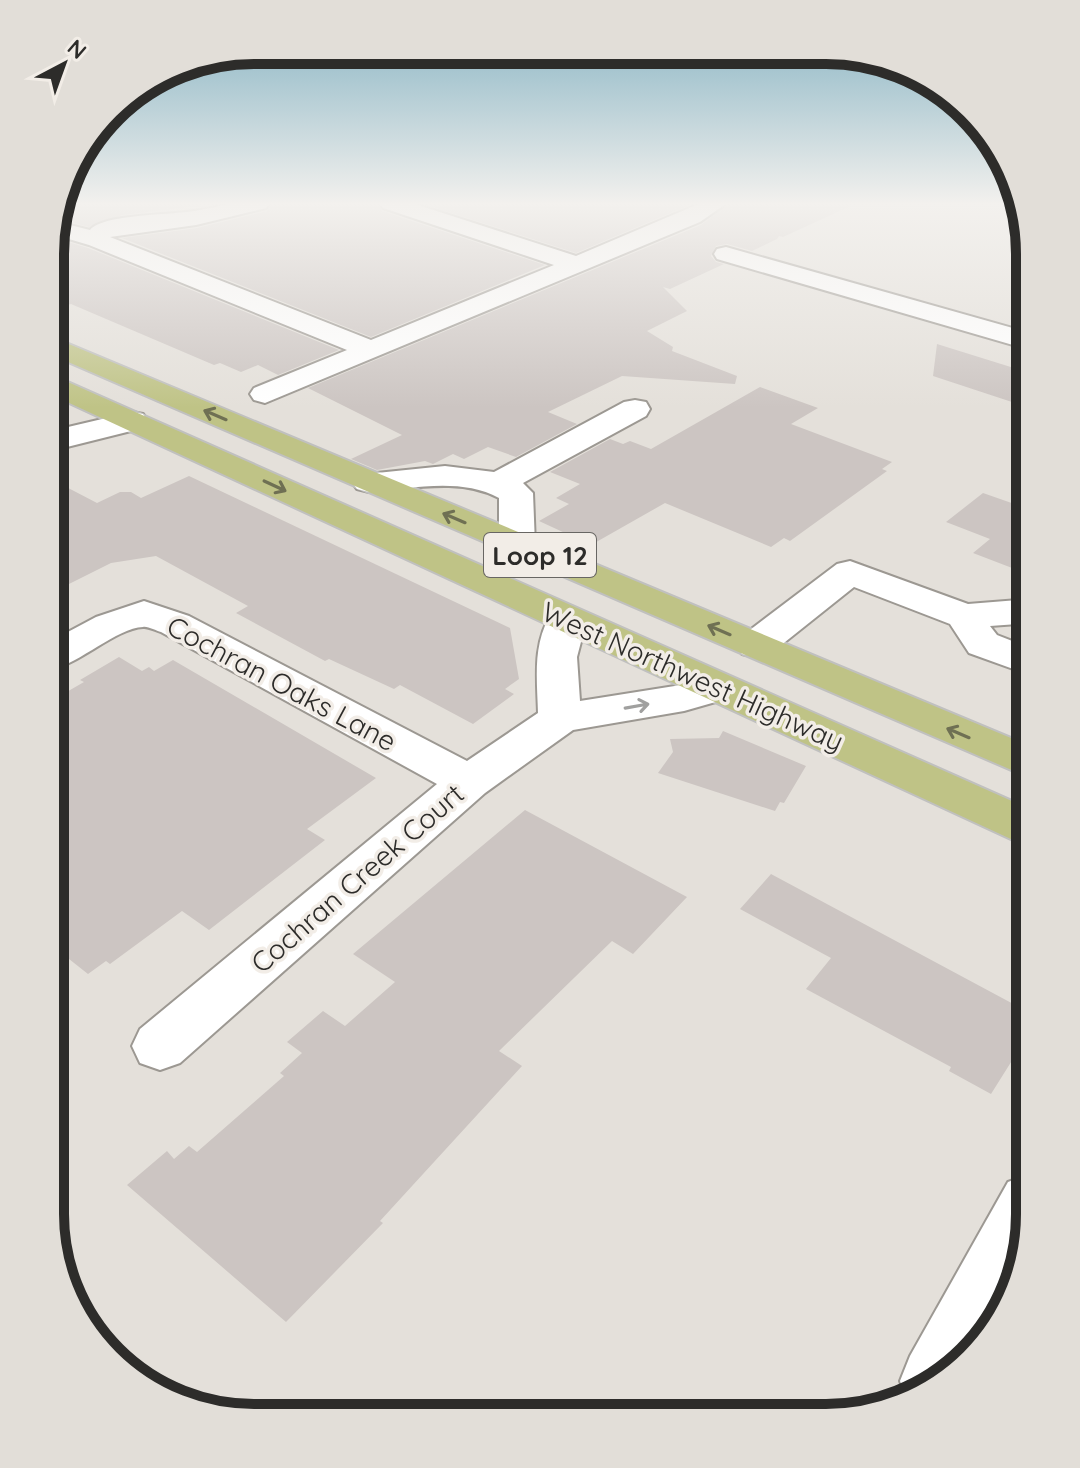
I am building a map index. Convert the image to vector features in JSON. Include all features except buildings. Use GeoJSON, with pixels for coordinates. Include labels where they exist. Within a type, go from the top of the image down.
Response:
{"type":"FeatureCollection","features":[{"type":"Feature","properties":{"kind":"main road","name":"West Northwest Highway"},"geometry":{"type":"LineString","coordinates":[[64,350],[1016,757]]}},
{"type":"Feature","properties":{"kind":"main road","name":"West Northwest Highway"},"geometry":{"type":"LineString","coordinates":[[67,427],[132,421],[1016,822]]}},
{"type":"Feature","properties":{"kind":"street"},"geometry":{"type":"LineString","coordinates":[[172,272],[372,350]]}},
{"type":"Feature","properties":{"kind":"street"},"geometry":{"type":"LineString","coordinates":[[265,394],[557,272]]}},
{"type":"Feature","properties":{"kind":"street"},"geometry":{"type":"LineString","coordinates":[[786,272],[1016,338]]}},
{"type":"Feature","properties":{"kind":"street"},"geometry":{"type":"LineString","coordinates":[[500,482],[635,409]]}},
{"type":"Feature","properties":{"kind":"street"},"geometry":{"type":"LineString","coordinates":[[369,482],[474,475],[500,482],[516,493],[517,545]]}},
{"type":"Feature","properties":{"kind":"street"},"geometry":{"type":"LineString","coordinates":[[756,645],[850,572],[964,616],[1016,612]]}},
{"type":"Feature","properties":{"kind":"street","name":"Cochran Oaks Lane"},"geometry":{"type":"LineString","coordinates":[[64,651],[110,625],[144,613],[175,624],[469,782]]}},
{"type":"Feature","properties":{"kind":"street"},"geometry":{"type":"LineString","coordinates":[[964,616],[983,644],[1016,657]]}},
{"type":"Feature","properties":{"kind":"street"},"geometry":{"type":"LineString","coordinates":[[560,718],[555,659],[557,640],[567,619]]}},
{"type":"Feature","properties":{"kind":"street","name":"Cochran Creek Court"},"geometry":{"type":"LineString","coordinates":[[160,1046],[469,782],[560,718],[684,698],[718,688]]}},
{"type":"Feature","properties":{"kind":"street"},"geometry":{"type":"LineString","coordinates":[[946,1361],[1015,1231]]}}]}
